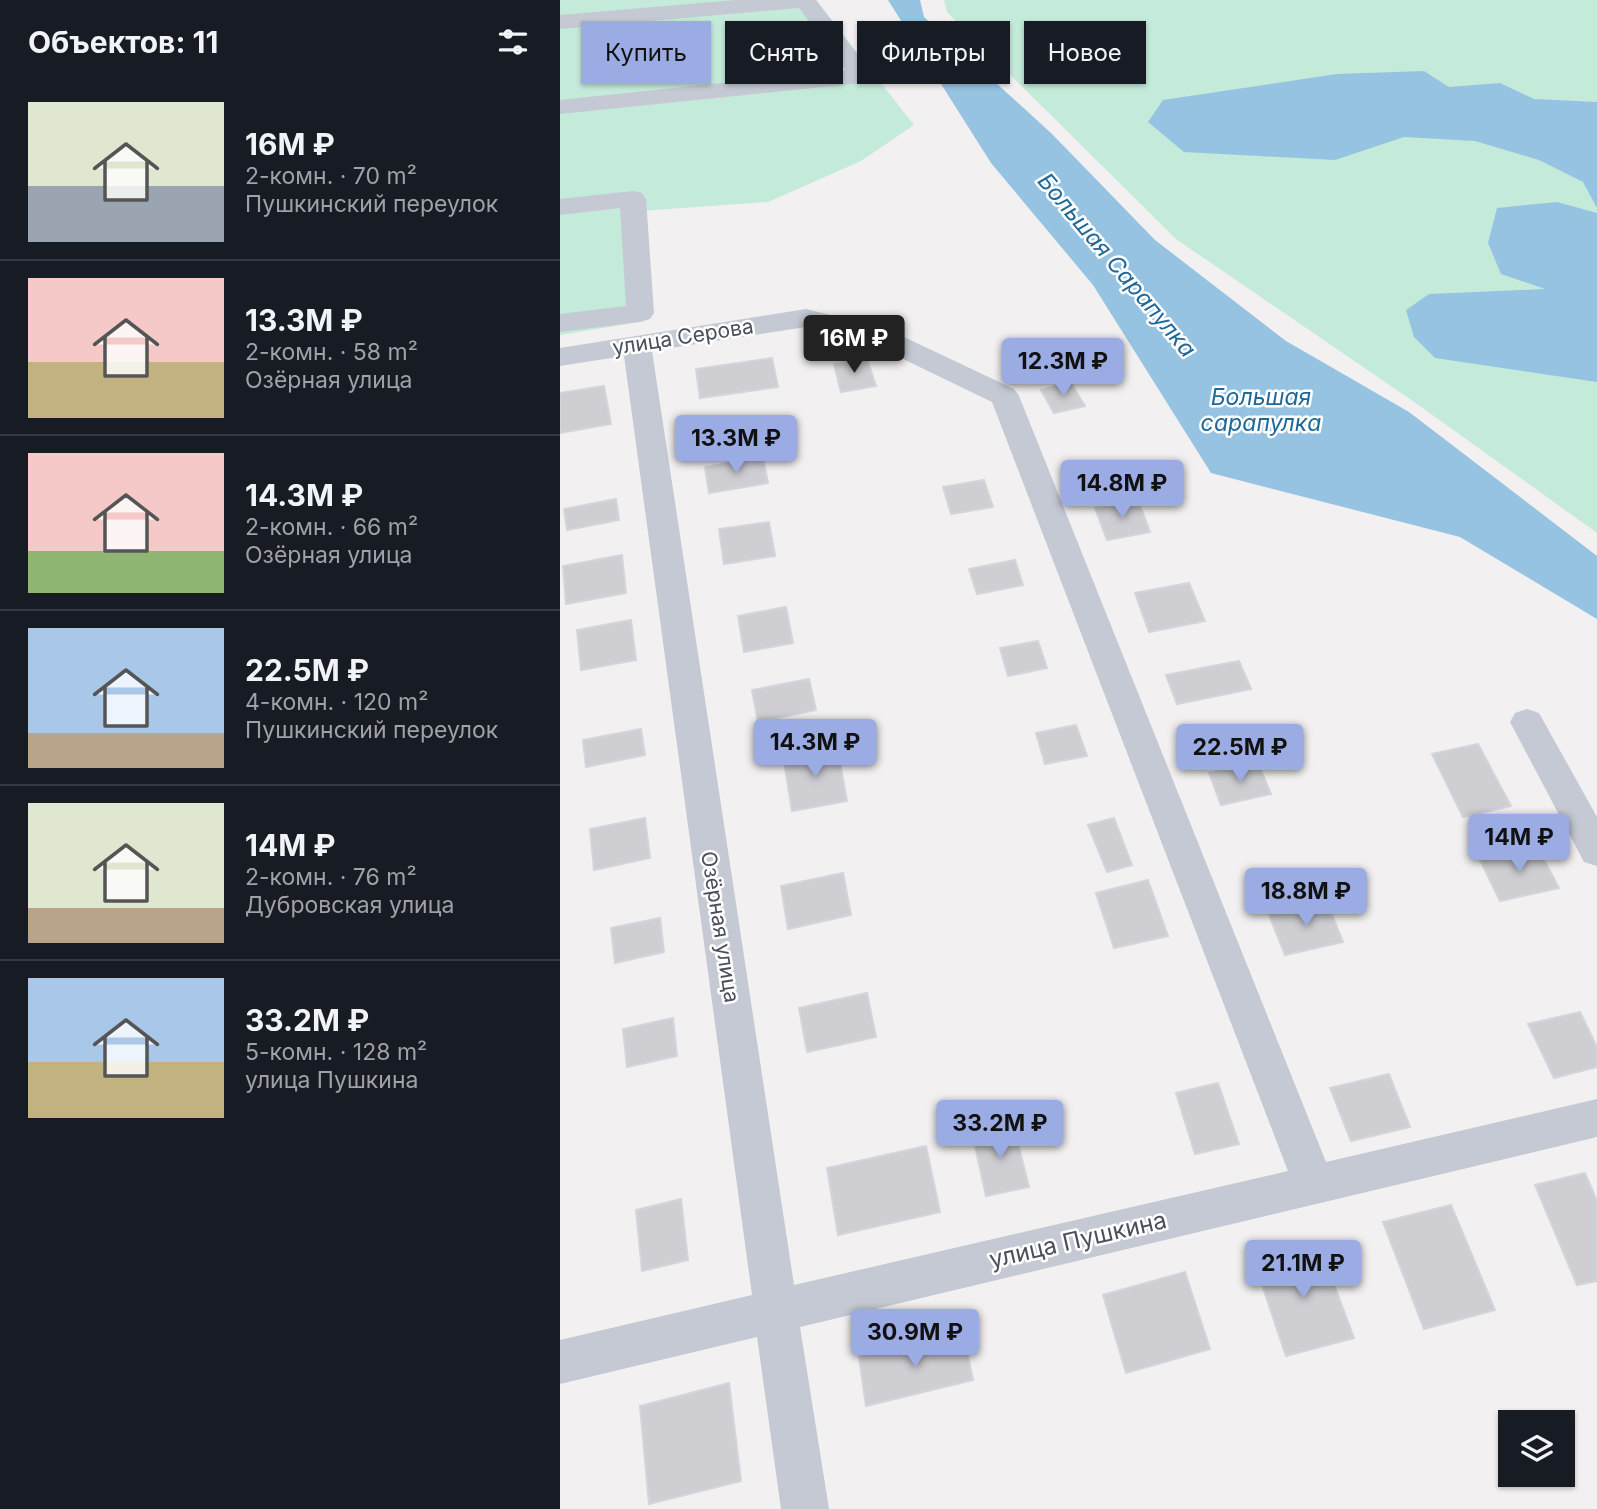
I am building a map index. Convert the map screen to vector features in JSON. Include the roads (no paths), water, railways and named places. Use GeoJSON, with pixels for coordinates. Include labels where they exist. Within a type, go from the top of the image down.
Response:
{"type":"FeatureCollection","features":[{"type":"Feature","properties":{"kind":"street"},"geometry":{"type":"LineString","coordinates":[[560,22],[804,0],[862,76],[560,107]]}},
{"type":"Feature","properties":{"kind":"street"},"geometry":{"type":"LineString","coordinates":[[560,207],[632,199],[640,313],[560,323]]}},
{"type":"Feature","properties":{"kind":"street","name":"улица Серова"},"geometry":{"type":"LineString","coordinates":[[560,357],[806,317],[877,335],[1004,397],[1314,1185]]}},
{"type":"Feature","properties":{"kind":"street","name":"Озёрная улица"},"geometry":{"type":"LineString","coordinates":[[638,344],[690,728],[805,1509]]}},
{"type":"Feature","properties":{"kind":"street"},"geometry":{"type":"LineString","coordinates":[[1527,722],[1597,851]]}},
{"type":"Feature","properties":{"kind":"street","name":"улица Пушкина"},"geometry":{"type":"LineString","coordinates":[[560,1362],[1597,1118]]}},
{"type":"Feature","properties":{"kind":"water","name":"Большая сарапулка"},"geometry":{"type":"Polygon","coordinates":[[[888,0],[920,0],[924,17],[928,21],[901,21],[888,0]]]}},
{"type":"Feature","properties":{"kind":"water"},"geometry":{"type":"Polygon","coordinates":[[[1424,71],[1449,87],[1500,83],[1534,99],[1597,102],[1597,208],[1583,182],[1539,160],[1475,141],[1404,137],[1335,160],[1184,152],[1148,122],[1163,100],[1337,74],[1424,71]]]}},
{"type":"Feature","properties":{"kind":"water","name":"Большая сарапулка"},"geometry":{"type":"Polygon","coordinates":[[[941,84],[997,84],[1052,134],[1155,240],[1286,341],[1409,412],[1597,556],[1597,619],[1460,537],[1211,473],[1093,285],[991,163],[941,84]]]}},
{"type":"Feature","properties":{"kind":"water"},"geometry":{"type":"Polygon","coordinates":[[[1557,202],[1597,213],[1597,382],[1435,358],[1414,337],[1406,310],[1429,294],[1545,289],[1501,274],[1488,243],[1497,208],[1557,202]]]}},
{"type":"Feature","properties":{"kind":"water label","name":"Большая Сарапулка"},"geometry":{"type":"Point","coordinates":[1117,265]}}]}
